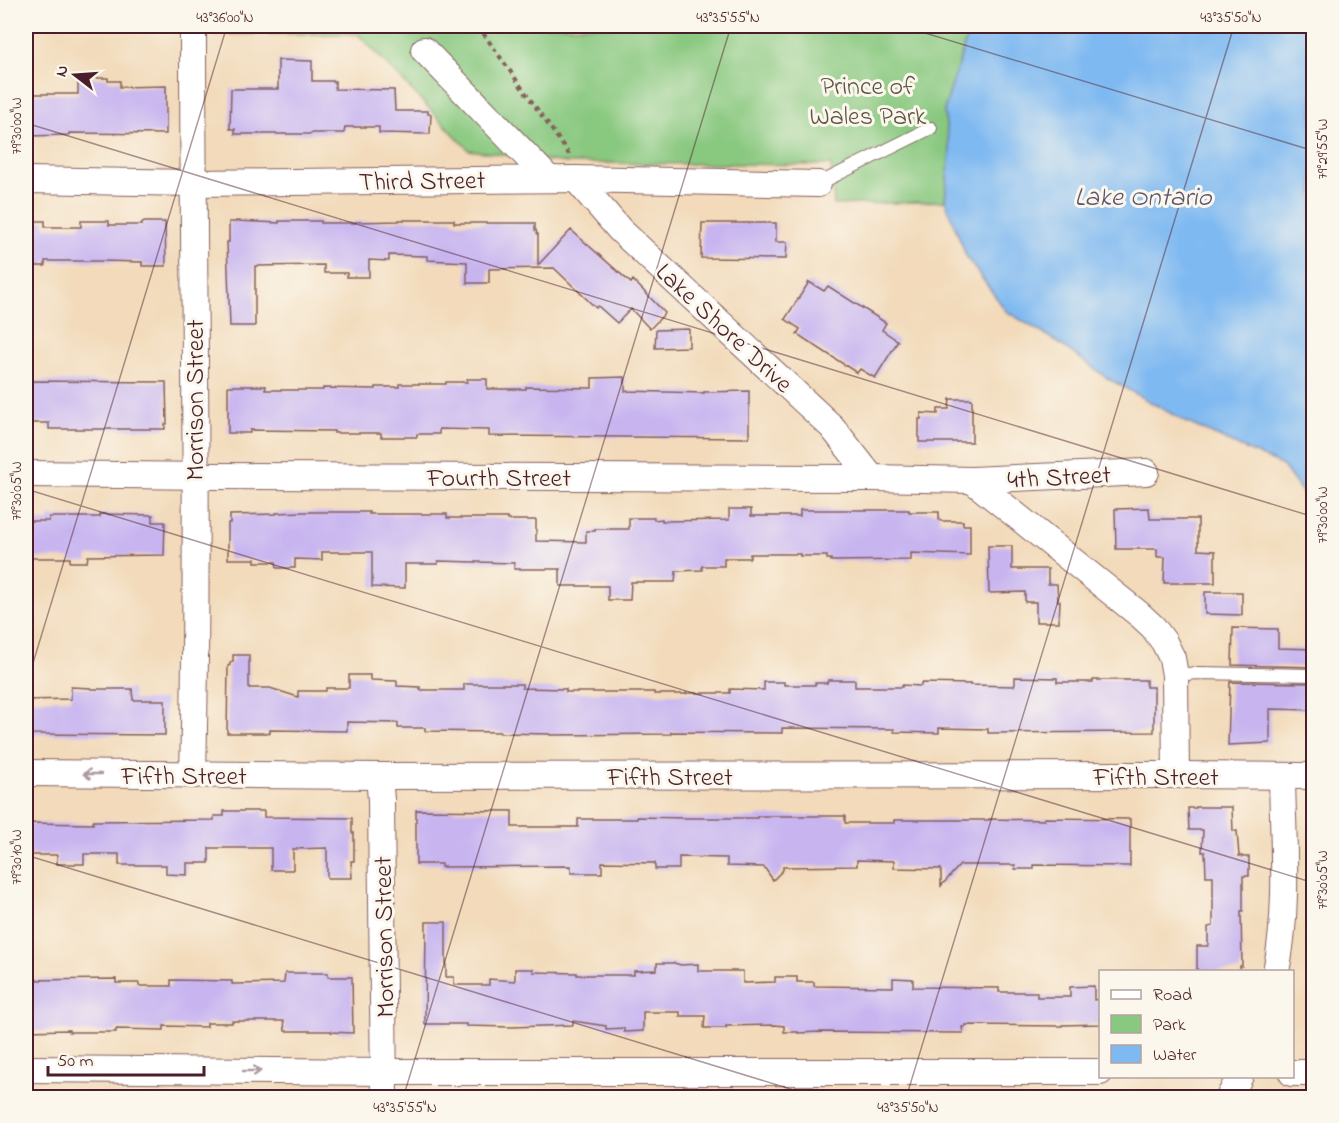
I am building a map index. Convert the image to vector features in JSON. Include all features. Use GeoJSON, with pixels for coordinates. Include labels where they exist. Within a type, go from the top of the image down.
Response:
{"type":"FeatureCollection","features":[{"type":"Feature","properties":{"kind":"street","name":"Morrison Street"},"geometry":{"type":"LineString","coordinates":[[193,26],[195,476],[193,775]]}},
{"type":"Feature","properties":{"kind":"street"},"geometry":{"type":"LineString","coordinates":[[424,50],[549,179]]}},
{"type":"Feature","properties":{"kind":"street","name":"Third Street"},"geometry":{"type":"LineString","coordinates":[[26,180],[193,183],[549,179],[574,170],[818,184]]}},
{"type":"Feature","properties":{"kind":"street","name":"Lake Shore Drive"},"geometry":{"type":"LineString","coordinates":[[574,170],[620,230],[832,427],[872,478]]}},
{"type":"Feature","properties":{"kind":"street","name":"4th Street"},"geometry":{"type":"LineString","coordinates":[[972,480],[1146,472]]}},
{"type":"Feature","properties":{"kind":"street","name":"Fourth Street"},"geometry":{"type":"LineString","coordinates":[[26,474],[972,480]]}},
{"type":"Feature","properties":{"kind":"street"},"geometry":{"type":"LineString","coordinates":[[972,480],[1140,615],[1164,642],[1172,658],[1175,675],[1176,775]]}},
{"type":"Feature","properties":{"kind":"street","name":"Fifth Street"},"geometry":{"type":"LineString","coordinates":[[26,773],[379,776],[1314,776]]}},
{"type":"Feature","properties":{"kind":"street","name":"Morrison Street"},"geometry":{"type":"LineString","coordinates":[[379,776],[384,1098]]}},
{"type":"Feature","properties":{"kind":"street"},"geometry":{"type":"LineString","coordinates":[[1276,970],[1284,904],[1282,777]]}},
{"type":"Feature","properties":{"kind":"street"},"geometry":{"type":"LineString","coordinates":[[26,1069],[385,1072],[1099,1072]]}},
{"type":"Feature","properties":{"kind":"street"},"geometry":{"type":"LineString","coordinates":[[1294,1073],[1314,1073]]}},
{"type":"Feature","properties":{"kind":"street"},"geometry":{"type":"LineString","coordinates":[[1228,1098],[1239,1078]]}},
{"type":"Feature","properties":{"kind":"lane"},"geometry":{"type":"LineString","coordinates":[[818,184],[931,128]]}},
{"type":"Feature","properties":{"kind":"lane"},"geometry":{"type":"LineString","coordinates":[[1175,675],[1198,673],[1314,675]]}},
{"type":"Feature","properties":{"kind":"path"},"geometry":{"type":"LineString","coordinates":[[478,26],[567,151],[574,170]]}},
{"type":"Feature","properties":{"kind":"green space","name":"Prince of Wales Park"},"geometry":{"type":"Polygon","coordinates":[[[213,26],[972,26],[944,111],[950,151],[945,201],[834,205],[831,165],[566,163],[469,150],[358,34],[213,34],[213,26]]]}},
{"type":"Feature","properties":{"kind":"water","name":"Lake Ontario"},"geometry":{"type":"Polygon","coordinates":[[[972,26],[1313,26],[1313,507],[1283,466],[1188,423],[1109,379],[1054,340],[1006,311],[967,258],[945,201],[950,151],[944,111],[972,26]]]}},
{"type":"Feature","properties":{"kind":"building"},"geometry":{"type":"Polygon","coordinates":[[[278,60],[312,61],[312,81],[335,81],[335,89],[394,90],[395,111],[428,111],[428,114],[431,114],[430,134],[379,133],[379,127],[345,127],[344,133],[235,134],[235,129],[230,129],[231,89],[278,89],[278,60]]]}},
{"type":"Feature","properties":{"kind":"building"},"geometry":{"type":"Polygon","coordinates":[[[78,78],[108,78],[108,81],[120,81],[120,87],[166,86],[166,134],[69,133],[69,135],[27,136],[26,94],[78,94],[78,78]]]}},
{"type":"Feature","properties":{"kind":"building"},"geometry":{"type":"Polygon","coordinates":[[[399,220],[535,223],[535,230],[538,234],[538,265],[571,230],[631,283],[633,280],[665,313],[650,329],[631,309],[617,323],[598,306],[596,308],[554,268],[489,269],[489,283],[467,283],[467,262],[427,260],[427,256],[389,255],[389,261],[369,260],[369,277],[347,277],[347,273],[324,273],[324,265],[255,266],[255,326],[230,326],[227,242],[229,242],[229,222],[355,223],[399,220]]]}},
{"type":"Feature","properties":{"kind":"building"},"geometry":{"type":"Polygon","coordinates":[[[26,221],[45,221],[45,227],[81,227],[81,221],[109,221],[109,225],[165,222],[166,266],[142,266],[142,262],[45,261],[45,266],[26,266],[26,221]]]}},
{"type":"Feature","properties":{"kind":"building"},"geometry":{"type":"Polygon","coordinates":[[[702,223],[776,223],[776,242],[787,242],[786,259],[701,258],[702,223]]]}},
{"type":"Feature","properties":{"kind":"building"},"geometry":{"type":"Polygon","coordinates":[[[809,282],[824,291],[828,286],[886,323],[882,330],[898,341],[875,378],[860,369],[857,373],[797,334],[800,329],[785,319],[809,282]]]}},
{"type":"Feature","properties":{"kind":"building"},"geometry":{"type":"Polygon","coordinates":[[[689,329],[689,347],[655,348],[656,330],[689,329]]]}},
{"type":"Feature","properties":{"kind":"building"},"geometry":{"type":"Polygon","coordinates":[[[625,377],[625,391],[704,393],[749,391],[749,438],[489,436],[489,430],[439,429],[439,434],[417,434],[417,437],[381,437],[381,433],[334,433],[334,431],[250,430],[250,433],[228,433],[228,386],[266,386],[265,390],[376,389],[376,387],[399,387],[399,384],[446,384],[446,382],[467,382],[467,379],[487,379],[487,389],[592,388],[592,378],[625,377]]]}},
{"type":"Feature","properties":{"kind":"building"},"geometry":{"type":"Polygon","coordinates":[[[26,381],[166,382],[167,424],[165,424],[165,429],[49,429],[49,423],[26,423],[26,381]]]}},
{"type":"Feature","properties":{"kind":"building"},"geometry":{"type":"Polygon","coordinates":[[[950,399],[972,399],[972,442],[919,442],[921,413],[938,414],[938,409],[949,409],[950,399]]]}},
{"type":"Feature","properties":{"kind":"building"},"geometry":{"type":"Polygon","coordinates":[[[1149,508],[1150,519],[1198,519],[1198,550],[1215,551],[1215,583],[1164,583],[1165,557],[1157,557],[1157,549],[1116,549],[1115,509],[1149,508]]]}},
{"type":"Feature","properties":{"kind":"building"},"geometry":{"type":"Polygon","coordinates":[[[729,509],[751,509],[751,516],[800,516],[800,510],[939,512],[941,521],[963,521],[963,525],[970,525],[970,555],[911,553],[911,560],[831,561],[827,559],[827,556],[750,554],[750,558],[724,558],[724,566],[702,566],[702,570],[676,571],[675,582],[631,582],[630,600],[608,600],[608,586],[560,586],[560,569],[514,569],[514,563],[438,561],[438,564],[405,564],[405,588],[372,587],[372,552],[322,552],[322,560],[295,559],[295,568],[277,568],[276,562],[255,562],[255,559],[228,559],[230,515],[369,512],[369,514],[447,514],[447,518],[536,520],[536,541],[586,542],[586,531],[629,529],[629,518],[654,518],[654,520],[662,519],[662,521],[729,520],[729,509]]]}},
{"type":"Feature","properties":{"kind":"building"},"geometry":{"type":"Polygon","coordinates":[[[100,514],[153,515],[153,522],[165,522],[164,555],[88,556],[87,562],[70,562],[70,558],[26,558],[26,521],[49,521],[49,517],[100,517],[100,514]]]}},
{"type":"Feature","properties":{"kind":"building"},"geometry":{"type":"Polygon","coordinates":[[[988,546],[1012,546],[1012,569],[1048,569],[1048,584],[1057,584],[1058,601],[1060,601],[1059,622],[1036,622],[1036,602],[1025,602],[1025,592],[989,593],[988,546]]]}},
{"type":"Feature","properties":{"kind":"building"},"geometry":{"type":"Polygon","coordinates":[[[1205,592],[1242,592],[1242,615],[1205,614],[1205,592]]]}},
{"type":"Feature","properties":{"kind":"building"},"geometry":{"type":"Polygon","coordinates":[[[1233,628],[1278,629],[1278,648],[1314,649],[1314,667],[1232,665],[1233,628]]]}},
{"type":"Feature","properties":{"kind":"building"},"geometry":{"type":"Polygon","coordinates":[[[233,655],[249,655],[249,688],[270,688],[298,697],[298,691],[349,688],[349,675],[370,675],[370,680],[397,681],[397,686],[420,687],[420,690],[464,690],[464,684],[522,684],[522,688],[566,689],[566,692],[654,692],[654,694],[730,693],[730,689],[764,690],[764,682],[784,682],[784,685],[815,685],[815,683],[827,683],[828,680],[855,680],[855,687],[902,687],[902,685],[921,686],[921,683],[1014,686],[1015,677],[1057,678],[1057,682],[1146,680],[1146,687],[1154,687],[1154,732],[988,733],[988,729],[939,728],[939,733],[894,732],[894,729],[782,728],[782,733],[671,732],[671,734],[550,735],[425,731],[425,728],[398,728],[398,723],[347,722],[347,731],[270,730],[270,733],[227,733],[228,666],[233,661],[233,655]]]}},
{"type":"Feature","properties":{"kind":"building"},"geometry":{"type":"Polygon","coordinates":[[[1230,682],[1314,683],[1314,710],[1270,709],[1270,743],[1228,745],[1230,682]]]}},
{"type":"Feature","properties":{"kind":"building"},"geometry":{"type":"Polygon","coordinates":[[[71,687],[132,689],[133,700],[165,700],[165,735],[26,734],[26,700],[71,699],[71,687]]]}},
{"type":"Feature","properties":{"kind":"building"},"geometry":{"type":"Polygon","coordinates":[[[1232,807],[1233,831],[1237,831],[1239,856],[1249,857],[1249,876],[1243,876],[1242,966],[1240,970],[1197,970],[1197,946],[1208,946],[1208,927],[1213,926],[1213,876],[1206,876],[1205,852],[1202,852],[1203,830],[1189,830],[1188,808],[1232,807]]]}},
{"type":"Feature","properties":{"kind":"building"},"geometry":{"type":"Polygon","coordinates":[[[416,810],[512,811],[512,827],[578,827],[578,819],[637,819],[637,817],[845,816],[845,823],[894,823],[894,820],[1130,819],[1130,866],[1034,865],[1034,869],[1015,869],[1015,865],[960,865],[941,886],[941,869],[894,868],[894,861],[857,860],[857,866],[783,867],[783,870],[773,880],[764,867],[727,866],[727,858],[679,857],[679,869],[655,869],[655,863],[602,862],[602,873],[571,873],[571,866],[441,867],[441,864],[416,864],[416,810]]]}},
{"type":"Feature","properties":{"kind":"building"},"geometry":{"type":"Polygon","coordinates":[[[224,811],[264,811],[264,817],[352,818],[354,861],[351,861],[352,878],[327,878],[327,848],[293,849],[293,870],[271,870],[271,848],[209,848],[209,863],[187,863],[187,875],[166,874],[166,865],[119,865],[119,854],[84,854],[84,864],[57,864],[57,855],[31,855],[31,850],[26,850],[27,823],[93,824],[93,821],[214,820],[214,816],[224,816],[224,811]]]}},
{"type":"Feature","properties":{"kind":"building"},"geometry":{"type":"Polygon","coordinates":[[[426,922],[446,922],[446,977],[454,977],[454,985],[489,985],[489,979],[515,981],[515,969],[533,969],[533,972],[577,973],[577,975],[634,975],[634,971],[657,970],[657,963],[674,963],[698,964],[698,971],[743,971],[743,983],[775,982],[775,977],[797,977],[797,982],[814,982],[814,986],[893,987],[893,978],[913,979],[913,987],[999,988],[999,992],[1037,992],[1037,997],[1070,997],[1070,987],[1094,986],[1094,1000],[1099,999],[1099,1024],[965,1025],[962,1027],[963,1033],[798,1033],[784,1032],[784,1026],[775,1025],[704,1028],[705,1016],[680,1016],[680,1012],[643,1012],[643,1031],[624,1032],[624,1028],[606,1029],[606,1026],[573,1021],[573,1025],[511,1027],[425,1024],[426,922]]]}},
{"type":"Feature","properties":{"kind":"building"},"geometry":{"type":"Polygon","coordinates":[[[285,973],[328,973],[328,977],[352,977],[353,1033],[285,1031],[284,1021],[232,1021],[232,1023],[207,1023],[207,1027],[164,1026],[164,1030],[116,1029],[116,1032],[26,1031],[26,980],[116,979],[116,983],[139,983],[139,986],[171,986],[171,980],[232,981],[232,984],[284,983],[285,973]]]}}]}
